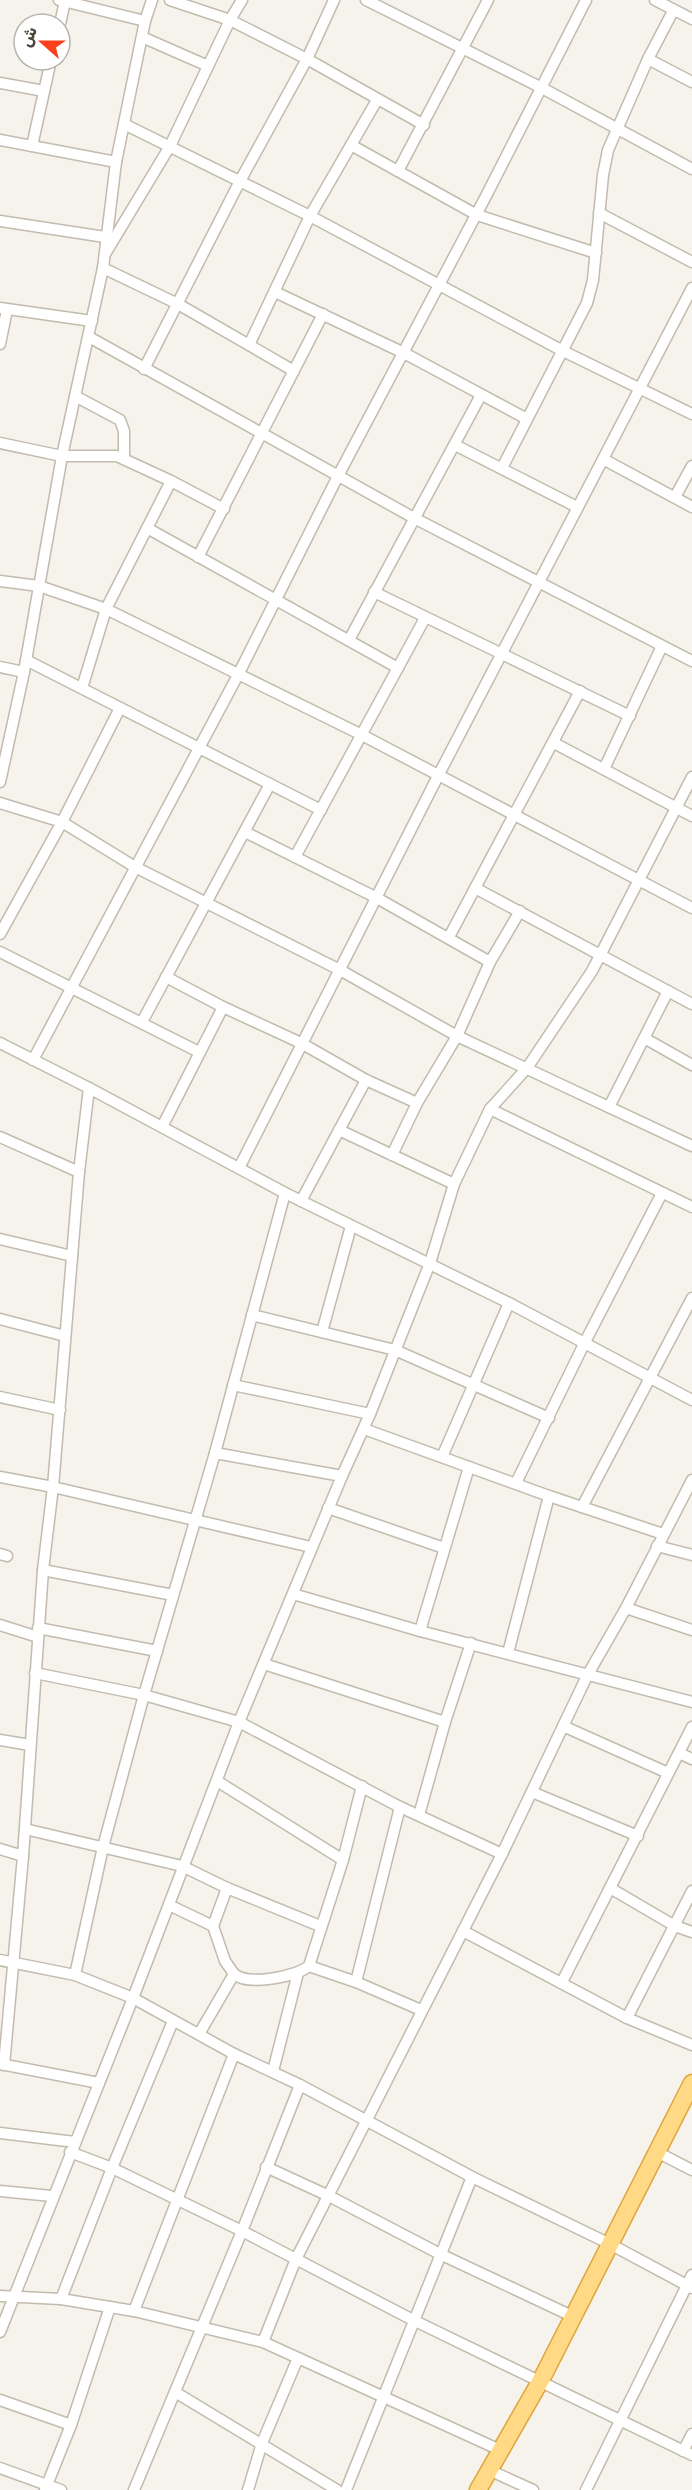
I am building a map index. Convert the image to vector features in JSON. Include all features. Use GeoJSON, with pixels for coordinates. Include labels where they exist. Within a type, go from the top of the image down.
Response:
{"type":"FeatureCollection","features":[{"type":"Feature","properties":{"kind":"highway"},"geometry":{"type":"LineString","coordinates":[[478,2490],[541,2380],[692,2082]]}},
{"type":"Feature","properties":{"kind":"street"},"geometry":{"type":"LineString","coordinates":[[0,782],[25,666],[62,456],[103,263],[116,162],[145,21],[152,0]]}},
{"type":"Feature","properties":{"kind":"street"},"geometry":{"type":"LineString","coordinates":[[170,0],[230,20],[307,59],[424,125]]}},
{"type":"Feature","properties":{"kind":"street"},"geometry":{"type":"LineString","coordinates":[[103,263],[170,146],[230,20],[242,0]]}},
{"type":"Feature","properties":{"kind":"street"},"geometry":{"type":"LineString","coordinates":[[144,369],[240,181],[307,59],[334,0]]}},
{"type":"Feature","properties":{"kind":"street"},"geometry":{"type":"LineString","coordinates":[[366,0],[542,88],[692,169]]}},
{"type":"Feature","properties":{"kind":"street"},"geometry":{"type":"LineString","coordinates":[[398,171],[488,0]]}},
{"type":"Feature","properties":{"kind":"street"},"geometry":{"type":"LineString","coordinates":[[33,1060],[239,673],[338,476],[477,214],[586,0]]}},
{"type":"Feature","properties":{"kind":"street"},"geometry":{"type":"LineString","coordinates":[[655,0],[692,19]]}},
{"type":"Feature","properties":{"kind":"street"},"geometry":{"type":"LineString","coordinates":[[62,1],[87,3],[145,21]]}},
{"type":"Feature","properties":{"kind":"street"},"geometry":{"type":"LineString","coordinates":[[502,468],[586,303],[593,280],[608,150],[648,59],[673,11]]}},
{"type":"Feature","properties":{"kind":"street"},"geometry":{"type":"LineString","coordinates":[[142,37],[208,66]]}},
{"type":"Feature","properties":{"kind":"street"},"geometry":{"type":"LineString","coordinates":[[648,59],[692,82]]}},
{"type":"Feature","properties":{"kind":"street"},"geometry":{"type":"LineString","coordinates":[[33,146],[48,72]]}},
{"type":"Feature","properties":{"kind":"street"},"geometry":{"type":"LineString","coordinates":[[0,83],[44,92]]}},
{"type":"Feature","properties":{"kind":"street"},"geometry":{"type":"LineString","coordinates":[[249,345],[310,216],[377,100]]}},
{"type":"Feature","properties":{"kind":"street"},"geometry":{"type":"LineString","coordinates":[[124,124],[310,216],[563,351],[692,414]]}},
{"type":"Feature","properties":{"kind":"street"},"geometry":{"type":"LineString","coordinates":[[0,140],[116,162]]}},
{"type":"Feature","properties":{"kind":"street"},"geometry":{"type":"LineString","coordinates":[[351,145],[477,214],[596,253]]}},
{"type":"Feature","properties":{"kind":"street"},"geometry":{"type":"LineString","coordinates":[[599,213],[692,262]]}},
{"type":"Feature","properties":{"kind":"street"},"geometry":{"type":"LineString","coordinates":[[0,221],[105,237]]}},
{"type":"Feature","properties":{"kind":"street"},"geometry":{"type":"LineString","coordinates":[[103,263],[294,371]]}},
{"type":"Feature","properties":{"kind":"street"},"geometry":{"type":"LineString","coordinates":[[239,1168],[438,776],[692,288]]}},
{"type":"Feature","properties":{"kind":"street"},"geometry":{"type":"LineString","coordinates":[[275,292],[404,353],[527,419]]}},
{"type":"Feature","properties":{"kind":"street"},"geometry":{"type":"LineString","coordinates":[[0,344],[3,309],[92,321]]}},
{"type":"Feature","properties":{"kind":"street"},"geometry":{"type":"LineString","coordinates":[[198,557],[323,314]]}},
{"type":"Feature","properties":{"kind":"street"},"geometry":{"type":"LineString","coordinates":[[89,337],[414,518],[692,661]]}},
{"type":"Feature","properties":{"kind":"street"},"geometry":{"type":"LineString","coordinates":[[75,396],[120,420],[124,431],[124,459]]}},
{"type":"Feature","properties":{"kind":"street"},"geometry":{"type":"LineString","coordinates":[[349,640],[481,396]]}},
{"type":"Feature","properties":{"kind":"street"},"geometry":{"type":"LineString","coordinates":[[0,443],[62,456],[107,454],[124,459],[224,509]]}},
{"type":"Feature","properties":{"kind":"street"},"geometry":{"type":"LineString","coordinates":[[455,445],[577,507]]}},
{"type":"Feature","properties":{"kind":"street"},"geometry":{"type":"LineString","coordinates":[[603,459],[692,507]]}},
{"type":"Feature","properties":{"kind":"street"},"geometry":{"type":"LineString","coordinates":[[675,498],[692,466]]}},
{"type":"Feature","properties":{"kind":"street"},"geometry":{"type":"LineString","coordinates":[[82,688],[106,609],[171,481]]}},
{"type":"Feature","properties":{"kind":"street"},"geometry":{"type":"LineString","coordinates":[[147,528],[398,668]]}},
{"type":"Feature","properties":{"kind":"street"},"geometry":{"type":"LineString","coordinates":[[0,581],[39,586],[106,609],[362,735],[692,908]]}},
{"type":"Feature","properties":{"kind":"street"},"geometry":{"type":"LineString","coordinates":[[374,592],[630,716]]}},
{"type":"Feature","properties":{"kind":"street"},"geometry":{"type":"LineString","coordinates":[[295,856],[425,618]]}},
{"type":"Feature","properties":{"kind":"street"},"geometry":{"type":"LineString","coordinates":[[604,769],[662,646]]}},
{"type":"Feature","properties":{"kind":"street"},"geometry":{"type":"LineString","coordinates":[[0,667],[25,666],[82,688],[321,810]]}},
{"type":"Feature","properties":{"kind":"street"},"geometry":{"type":"LineString","coordinates":[[449,937],[580,691]]}},
{"type":"Feature","properties":{"kind":"street"},"geometry":{"type":"LineString","coordinates":[[0,934],[62,822],[120,708]]}},
{"type":"Feature","properties":{"kind":"street"},"geometry":{"type":"LineString","coordinates":[[554,743],[692,816]]}},
{"type":"Feature","properties":{"kind":"street"},"geometry":{"type":"LineString","coordinates":[[0,2332],[52,2196],[133,1998],[239,1722],[311,1547],[364,1429],[430,1263],[454,1184],[490,1109],[527,1068],[591,970],[692,777]]}},
{"type":"Feature","properties":{"kind":"street"},"geometry":{"type":"LineString","coordinates":[[142,1022],[270,784]]}},
{"type":"Feature","properties":{"kind":"street"},"geometry":{"type":"LineString","coordinates":[[0,803],[62,822],[135,867],[340,970],[457,1036],[692,1146]]}},
{"type":"Feature","properties":{"kind":"street"},"geometry":{"type":"LineString","coordinates":[[245,832],[376,898],[490,962]]}},
{"type":"Feature","properties":{"kind":"street"},"geometry":{"type":"LineString","coordinates":[[475,888],[692,1004]]}},
{"type":"Feature","properties":{"kind":"street"},"geometry":{"type":"LineString","coordinates":[[392,1155],[417,1102],[457,1036],[490,962],[520,911]]}},
{"type":"Feature","properties":{"kind":"street"},"geometry":{"type":"LineString","coordinates":[[0,952],[199,1052]]}},
{"type":"Feature","properties":{"kind":"street"},"geometry":{"type":"LineString","coordinates":[[166,977],[223,1007],[301,1043],[366,1080],[417,1102]]}},
{"type":"Feature","properties":{"kind":"street"},"geometry":{"type":"LineString","coordinates":[[609,1107],[646,1039],[668,991]]}},
{"type":"Feature","properties":{"kind":"street"},"geometry":{"type":"LineString","coordinates":[[162,1127],[223,1007]]}},
{"type":"Feature","properties":{"kind":"street"},"geometry":{"type":"LineString","coordinates":[[646,1039],[692,1065]]}},
{"type":"Feature","properties":{"kind":"street"},"geometry":{"type":"LineString","coordinates":[[0,1043],[285,1193],[509,1303],[692,1400]]}},
{"type":"Feature","properties":{"kind":"street"},"geometry":{"type":"LineString","coordinates":[[301,1201],[366,1080]]}},
{"type":"Feature","properties":{"kind":"street"},"geometry":{"type":"LineString","coordinates":[[89,1088],[79,1172],[53,1487],[43,1570],[23,1856],[2,2064],[99,2083]]}},
{"type":"Feature","properties":{"kind":"street"},"geometry":{"type":"LineString","coordinates":[[490,1109],[692,1207]]}},
{"type":"Feature","properties":{"kind":"street"},"geometry":{"type":"LineString","coordinates":[[339,1130],[454,1184]]}},
{"type":"Feature","properties":{"kind":"street"},"geometry":{"type":"LineString","coordinates":[[0,1137],[79,1172]]}},
{"type":"Feature","properties":{"kind":"street"},"geometry":{"type":"LineString","coordinates":[[516,1484],[662,1192]]}},
{"type":"Feature","properties":{"kind":"street"},"geometry":{"type":"LineString","coordinates":[[75,1975],[103,1847],[144,1695],[215,1453],[285,1193]]}},
{"type":"Feature","properties":{"kind":"street"},"geometry":{"type":"LineString","coordinates":[[322,1332],[351,1226]]}},
{"type":"Feature","properties":{"kind":"street"},"geometry":{"type":"LineString","coordinates":[[0,1239],[72,1256]]}},
{"type":"Feature","properties":{"kind":"street"},"geometry":{"type":"LineString","coordinates":[[582,1507],[652,1379],[692,1298]]}},
{"type":"Feature","properties":{"kind":"street"},"geometry":{"type":"LineString","coordinates":[[442,1457],[509,1303]]}},
{"type":"Feature","properties":{"kind":"street"},"geometry":{"type":"LineString","coordinates":[[252,1315],[395,1350],[549,1418]]}},
{"type":"Feature","properties":{"kind":"street"},"geometry":{"type":"LineString","coordinates":[[0,1319],[65,1336]]}},
{"type":"Feature","properties":{"kind":"street"},"geometry":{"type":"LineString","coordinates":[[233,1385],[370,1414]]}},
{"type":"Feature","properties":{"kind":"street"},"geometry":{"type":"LineString","coordinates":[[0,1397],[60,1410]]}},
{"type":"Feature","properties":{"kind":"street"},"geometry":{"type":"LineString","coordinates":[[364,1429],[549,1496],[663,1534]]}},
{"type":"Feature","properties":{"kind":"street"},"geometry":{"type":"LineString","coordinates":[[215,1453],[342,1476]]}},
{"type":"Feature","properties":{"kind":"street"},"geometry":{"type":"LineString","coordinates":[[420,1631],[469,1467]]}},
{"type":"Feature","properties":{"kind":"street"},"geometry":{"type":"LineString","coordinates":[[0,1477],[53,1487],[311,1547]]}},
{"type":"Feature","properties":{"kind":"street"},"geometry":{"type":"LineString","coordinates":[[263,2342],[297,2259],[421,2010],[502,1854],[587,1676],[626,1608],[691,1482]]}},
{"type":"Feature","properties":{"kind":"street"},"geometry":{"type":"LineString","coordinates":[[508,1653],[549,1496]]}},
{"type":"Feature","properties":{"kind":"street"},"geometry":{"type":"LineString","coordinates":[[328,1508],[444,1548]]}},
{"type":"Feature","properties":{"kind":"street"},"geometry":{"type":"LineString","coordinates":[[657,1546],[692,1556]]}},
{"type":"Feature","properties":{"kind":"street"},"geometry":{"type":"LineString","coordinates":[[43,1570],[173,1595]]}},
{"type":"Feature","properties":{"kind":"street"},"geometry":{"type":"LineString","coordinates":[[293,1594],[420,1631],[692,1702]]}},
{"type":"Feature","properties":{"kind":"street"},"geometry":{"type":"LineString","coordinates":[[626,1608],[692,1630]]}},
{"type":"Feature","properties":{"kind":"street"},"geometry":{"type":"LineString","coordinates":[[0,1625],[157,1651]]}},
{"type":"Feature","properties":{"kind":"street"},"geometry":{"type":"LineString","coordinates":[[419,1815],[445,1722],[471,1643]]}},
{"type":"Feature","properties":{"kind":"street"},"geometry":{"type":"LineString","coordinates":[[264,1664],[445,1722]]}},
{"type":"Feature","properties":{"kind":"street"},"geometry":{"type":"LineString","coordinates":[[35,1673],[144,1695],[239,1722],[400,1807],[502,1854]]}},
{"type":"Feature","properties":{"kind":"street"},"geometry":{"type":"LineString","coordinates":[[563,1726],[668,1773]]}},
{"type":"Feature","properties":{"kind":"street"},"geometry":{"type":"LineString","coordinates":[[562,1982],[692,1727]]}},
{"type":"Feature","properties":{"kind":"street"},"geometry":{"type":"LineString","coordinates":[[0,1740],[30,1745]]}},
{"type":"Feature","properties":{"kind":"street"},"geometry":{"type":"LineString","coordinates":[[679,1753],[692,1759]]}},
{"type":"Feature","properties":{"kind":"street"},"geometry":{"type":"LineString","coordinates":[[217,1781],[343,1860]]}},
{"type":"Feature","properties":{"kind":"street"},"geometry":{"type":"LineString","coordinates":[[227,1888],[213,1926],[225,1961],[234,1974],[247,1980],[298,1973],[309,1966],[343,1860],[362,1786]]}},
{"type":"Feature","properties":{"kind":"street"},"geometry":{"type":"LineString","coordinates":[[532,1792],[638,1836]]}},
{"type":"Feature","properties":{"kind":"street"},"geometry":{"type":"LineString","coordinates":[[356,1982],[400,1807]]}},
{"type":"Feature","properties":{"kind":"street"},"geometry":{"type":"LineString","coordinates":[[25,1829],[182,1866],[227,1888],[320,1926]]}},
{"type":"Feature","properties":{"kind":"street"},"geometry":{"type":"LineString","coordinates":[[0,1849],[23,1856]]}},
{"type":"Feature","properties":{"kind":"street"},"geometry":{"type":"LineString","coordinates":[[610,1888],[675,1926],[692,1932]]}},
{"type":"Feature","properties":{"kind":"street"},"geometry":{"type":"LineString","coordinates":[[627,2018],[692,1891]]}},
{"type":"Feature","properties":{"kind":"street"},"geometry":{"type":"LineString","coordinates":[[169,1905],[213,1926]]}},
{"type":"Feature","properties":{"kind":"street"},"geometry":{"type":"LineString","coordinates":[[463,1931],[627,2018],[692,2045]]}},
{"type":"Feature","properties":{"kind":"street"},"geometry":{"type":"LineString","coordinates":[[0,1960],[75,1975],[133,1998],[234,2054],[300,2085],[472,2177],[690,2282],[586,2490]]}},
{"type":"Feature","properties":{"kind":"street"},"geometry":{"type":"LineString","coordinates":[[309,1966],[356,1982],[421,2010]]}},
{"type":"Feature","properties":{"kind":"street"},"geometry":{"type":"LineString","coordinates":[[273,2072],[298,1973]]}},
{"type":"Feature","properties":{"kind":"street"},"geometry":{"type":"LineString","coordinates":[[199,2034],[234,1974]]}},
{"type":"Feature","properties":{"kind":"street"},"geometry":{"type":"LineString","coordinates":[[61,2299],[173,2021]]}},
{"type":"Feature","properties":{"kind":"street"},"geometry":{"type":"LineString","coordinates":[[134,2311],[234,2054]]}},
{"type":"Feature","properties":{"kind":"street"},"geometry":{"type":"LineString","coordinates":[[134,2490],[300,2085]]}},
{"type":"Feature","properties":{"kind":"street"},"geometry":{"type":"LineString","coordinates":[[0,2133],[72,2147],[242,2231],[413,2320],[688,2453],[692,2434]]}},
{"type":"Feature","properties":{"kind":"street"},"geometry":{"type":"LineString","coordinates":[[657,2152],[692,2170]]}},
{"type":"Feature","properties":{"kind":"street"},"geometry":{"type":"LineString","coordinates":[[266,2167],[329,2196],[440,2254],[574,2317]]}},
{"type":"Feature","properties":{"kind":"street"},"geometry":{"type":"LineString","coordinates":[[346,2490],[472,2177]]}},
{"type":"Feature","properties":{"kind":"street"},"geometry":{"type":"LineString","coordinates":[[0,2191],[52,2196]]}},
{"type":"Feature","properties":{"kind":"street"},"geometry":{"type":"LineString","coordinates":[[0,2296],[61,2299],[134,2311],[263,2342],[500,2450]]}},
{"type":"Feature","properties":{"kind":"street"},"geometry":{"type":"LineString","coordinates":[[46,2488],[71,2425],[110,2307]]}},
{"type":"Feature","properties":{"kind":"street"},"geometry":{"type":"LineString","coordinates":[[248,2490],[262,2444],[298,2358]]}},
{"type":"Feature","properties":{"kind":"street"},"geometry":{"type":"LineString","coordinates":[[175,2392],[337,2490]]}},
{"type":"Feature","properties":{"kind":"street"},"geometry":{"type":"LineString","coordinates":[[0,2400],[71,2425]]}},
{"type":"Feature","properties":{"kind":"street"},"geometry":{"type":"LineString","coordinates":[[0,2468],[46,2488],[61,2490]]}},
{"type":"Feature","properties":{"kind":"street"},"geometry":{"type":"LineString","coordinates":[[489,2470],[533,2490]]}}]}
